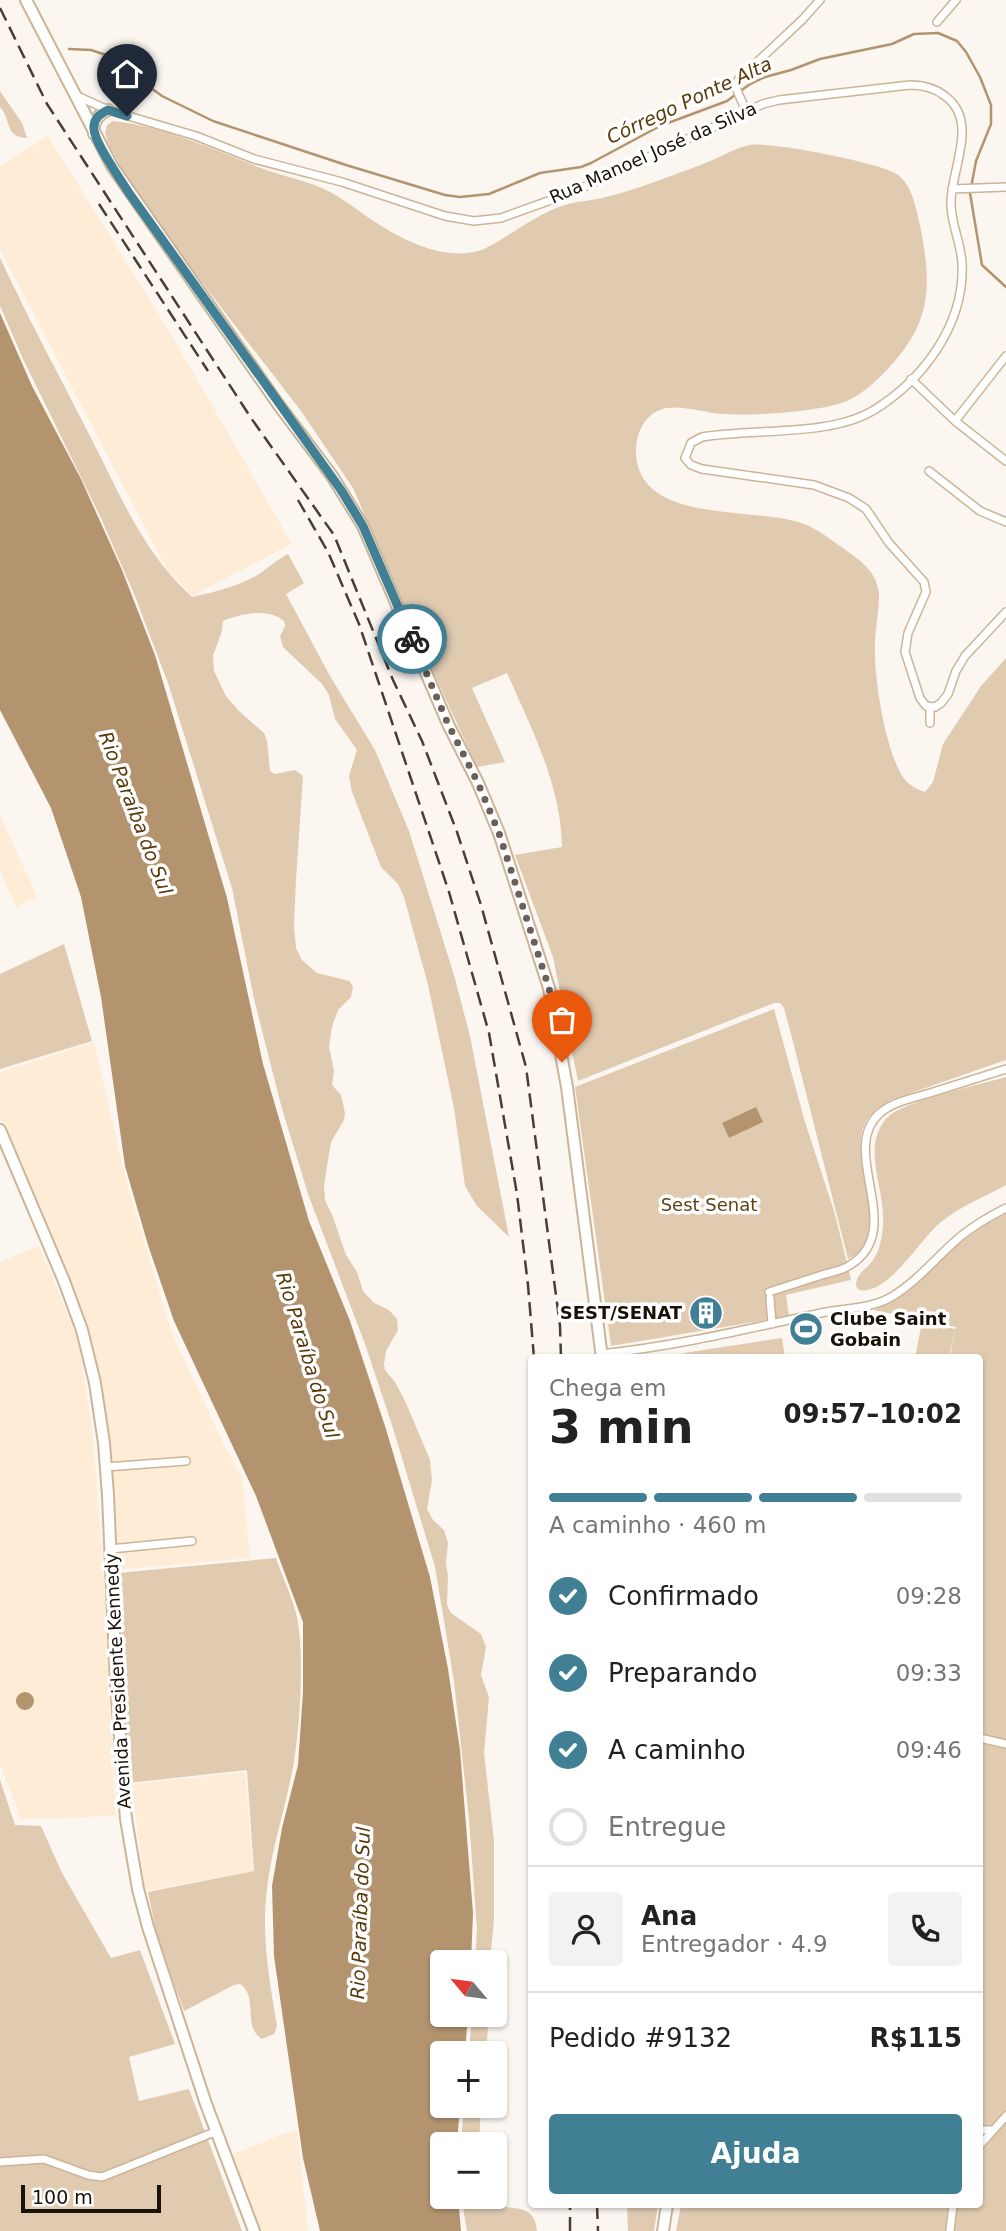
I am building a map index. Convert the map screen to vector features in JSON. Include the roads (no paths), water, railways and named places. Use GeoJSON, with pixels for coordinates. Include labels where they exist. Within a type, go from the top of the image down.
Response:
{"type":"FeatureCollection","features":[{"type":"Feature","properties":{"kind":"main road"},"geometry":{"type":"LineString","coordinates":[[26,0],[94,134],[129,193],[332,476],[363,526],[448,724],[488,808],[506,853],[549,988],[567,1087],[602,1354]]}},
{"type":"Feature","properties":{"kind":"main road"},"geometry":{"type":"LineString","coordinates":[[94,134],[96,120],[108,110]]}},
{"type":"Feature","properties":{"kind":"main road","name":"Avenida Presidente Kennedy"},"geometry":{"type":"LineString","coordinates":[[0,1130],[64,1281],[82,1330],[95,1383],[106,1467],[117,1696],[131,1856],[148,1927],[217,2132],[254,2231]]}},
{"type":"Feature","properties":{"kind":"main road"},"geometry":{"type":"LineString","coordinates":[[663,2231],[667,2208]]}},
{"type":"Feature","properties":{"kind":"street"},"geometry":{"type":"LineString","coordinates":[[746,111],[736,88],[738,80],[820,0]]}},
{"type":"Feature","properties":{"kind":"street"},"geometry":{"type":"LineString","coordinates":[[937,22],[956,0]]}},
{"type":"Feature","properties":{"kind":"street","name":"Rua Manoel José da Silva"},"geometry":{"type":"LineString","coordinates":[[72,92],[108,110],[196,136],[254,159],[342,182],[445,216],[474,222],[501,218],[573,191],[746,111],[779,100],[898,86],[926,86],[947,97],[961,122],[961,144],[951,209],[962,258],[962,284],[959,304],[942,342],[911,379],[880,406],[849,422],[831,426],[702,437],[692,441],[685,456],[689,464],[702,469],[805,483],[840,494],[866,509],[889,543],[925,582],[924,597],[908,634],[905,652],[922,702],[930,707]]}},
{"type":"Feature","properties":{"kind":"street"},"geometry":{"type":"LineString","coordinates":[[952,189],[1006,187]]}},
{"type":"Feature","properties":{"kind":"street"},"geometry":{"type":"LineString","coordinates":[[955,421],[1006,356]]}},
{"type":"Feature","properties":{"kind":"street"},"geometry":{"type":"LineString","coordinates":[[911,379],[955,421],[1006,461]]}},
{"type":"Feature","properties":{"kind":"street"},"geometry":{"type":"LineString","coordinates":[[929,471],[980,511],[1006,522]]}},
{"type":"Feature","properties":{"kind":"street"},"geometry":{"type":"LineString","coordinates":[[930,723],[930,707],[935,707],[943,700],[962,660],[1006,612]]}},
{"type":"Feature","properties":{"kind":"street"},"geometry":{"type":"LineString","coordinates":[[772,1324],[769,1295],[846,1268],[859,1259],[866,1248],[872,1236],[874,1220],[866,1141],[870,1125],[879,1114],[896,1104],[1006,1069]]}},
{"type":"Feature","properties":{"kind":"street"},"geometry":{"type":"LineString","coordinates":[[616,1354],[659,1348],[874,1304],[894,1295],[960,1236],[1006,1208]]}},
{"type":"Feature","properties":{"kind":"street"},"geometry":{"type":"LineString","coordinates":[[659,1348],[660,1354]]}},
{"type":"Feature","properties":{"kind":"street"},"geometry":{"type":"LineString","coordinates":[[106,1467],[186,1461]]}},
{"type":"Feature","properties":{"kind":"street"},"geometry":{"type":"LineString","coordinates":[[110,1549],[192,1541]]}},
{"type":"Feature","properties":{"kind":"street"},"geometry":{"type":"LineString","coordinates":[[983,1739],[1006,1744]]}},
{"type":"Feature","properties":{"kind":"street"},"geometry":{"type":"LineString","coordinates":[[983,2142],[1006,2116]]}},
{"type":"Feature","properties":{"kind":"street"},"geometry":{"type":"LineString","coordinates":[[983,2130],[993,2130]]}},
{"type":"Feature","properties":{"kind":"street"},"geometry":{"type":"LineString","coordinates":[[0,2162],[44,2159],[88,2175],[102,2177],[217,2132]]}},
{"type":"Feature","properties":{"kind":"street"},"geometry":{"type":"LineString","coordinates":[[950,2231],[953,2208]]}},
{"type":"Feature","properties":{"kind":"water","name":"Rio Paraíba do Sul"},"geometry":{"type":"Polygon","coordinates":[[[0,313],[32,386],[81,479],[122,570],[155,655],[227,898],[263,1064],[309,1221],[350,1321],[430,1577],[460,1750],[473,1913],[471,1950],[430,1950],[430,2027],[467,2027],[466,2041],[430,2041],[430,2118],[459,2118],[458,2132],[430,2132],[430,2209],[459,2209],[461,2231],[320,2231],[303,2158],[274,1956],[272,1886],[282,1828],[298,1765],[303,1692],[303,1622],[256,1496],[174,1321],[148,1245],[125,1166],[101,997],[81,897],[51,808],[0,710],[0,313]]]}},
{"type":"Feature","properties":{"kind":"water"},"geometry":{"type":"Polygon","coordinates":[[[756,1107],[763,1122],[729,1138],[722,1123],[756,1107]]]}},
{"type":"Feature","properties":{"kind":"water"},"geometry":{"type":"Polygon","coordinates":[[[21,1692],[29,1692],[34,1701],[32,1708],[21,1710],[16,1705],[16,1697],[21,1692]]]}},
{"type":"Feature","properties":{"kind":"waterway","name":"Córrego Ponte Alta"},"geometry":{"type":"LineString","coordinates":[[69,49],[91,50],[106,55],[162,96],[213,121],[346,165],[445,195],[460,197],[489,194],[540,173],[581,167],[660,126],[727,101],[765,77],[820,59],[892,44],[914,34],[938,33],[957,41],[966,52],[991,105],[991,124],[976,161],[970,193],[982,265],[1006,287]]}},
{"type":"Feature","properties":{"kind":"railway"},"geometry":{"type":"LineString","coordinates":[[0,8],[47,104],[251,418],[334,535],[393,680],[422,741],[457,832],[481,905],[526,1067],[560,1326],[561,1354]]}},
{"type":"Feature","properties":{"kind":"railway"},"geometry":{"type":"LineString","coordinates":[[99,204],[208,371]]}},
{"type":"Feature","properties":{"kind":"railway"},"geometry":{"type":"LineString","coordinates":[[298,500],[328,552],[359,624],[449,892],[489,1033],[517,1194],[534,1354]]}},
{"type":"Feature","properties":{"kind":"railway"},"geometry":{"type":"LineString","coordinates":[[570,2208],[570,2231]]}},
{"type":"Feature","properties":{"kind":"railway"},"geometry":{"type":"LineString","coordinates":[[597,2208],[598,2231]]}},
{"type":"Feature","properties":{"kind":"place","name":"SEST/SENAT"},"geometry":{"type":"Point","coordinates":[706,1313]}},
{"type":"Feature","properties":{"kind":"place","name":"Clube Saint Gobain"},"geometry":{"type":"Point","coordinates":[806,1329]}},
{"type":"Feature","properties":{"kind":"park label","name":"Sest Senat"},"geometry":{"type":"Point","coordinates":[709,1205]}}]}
